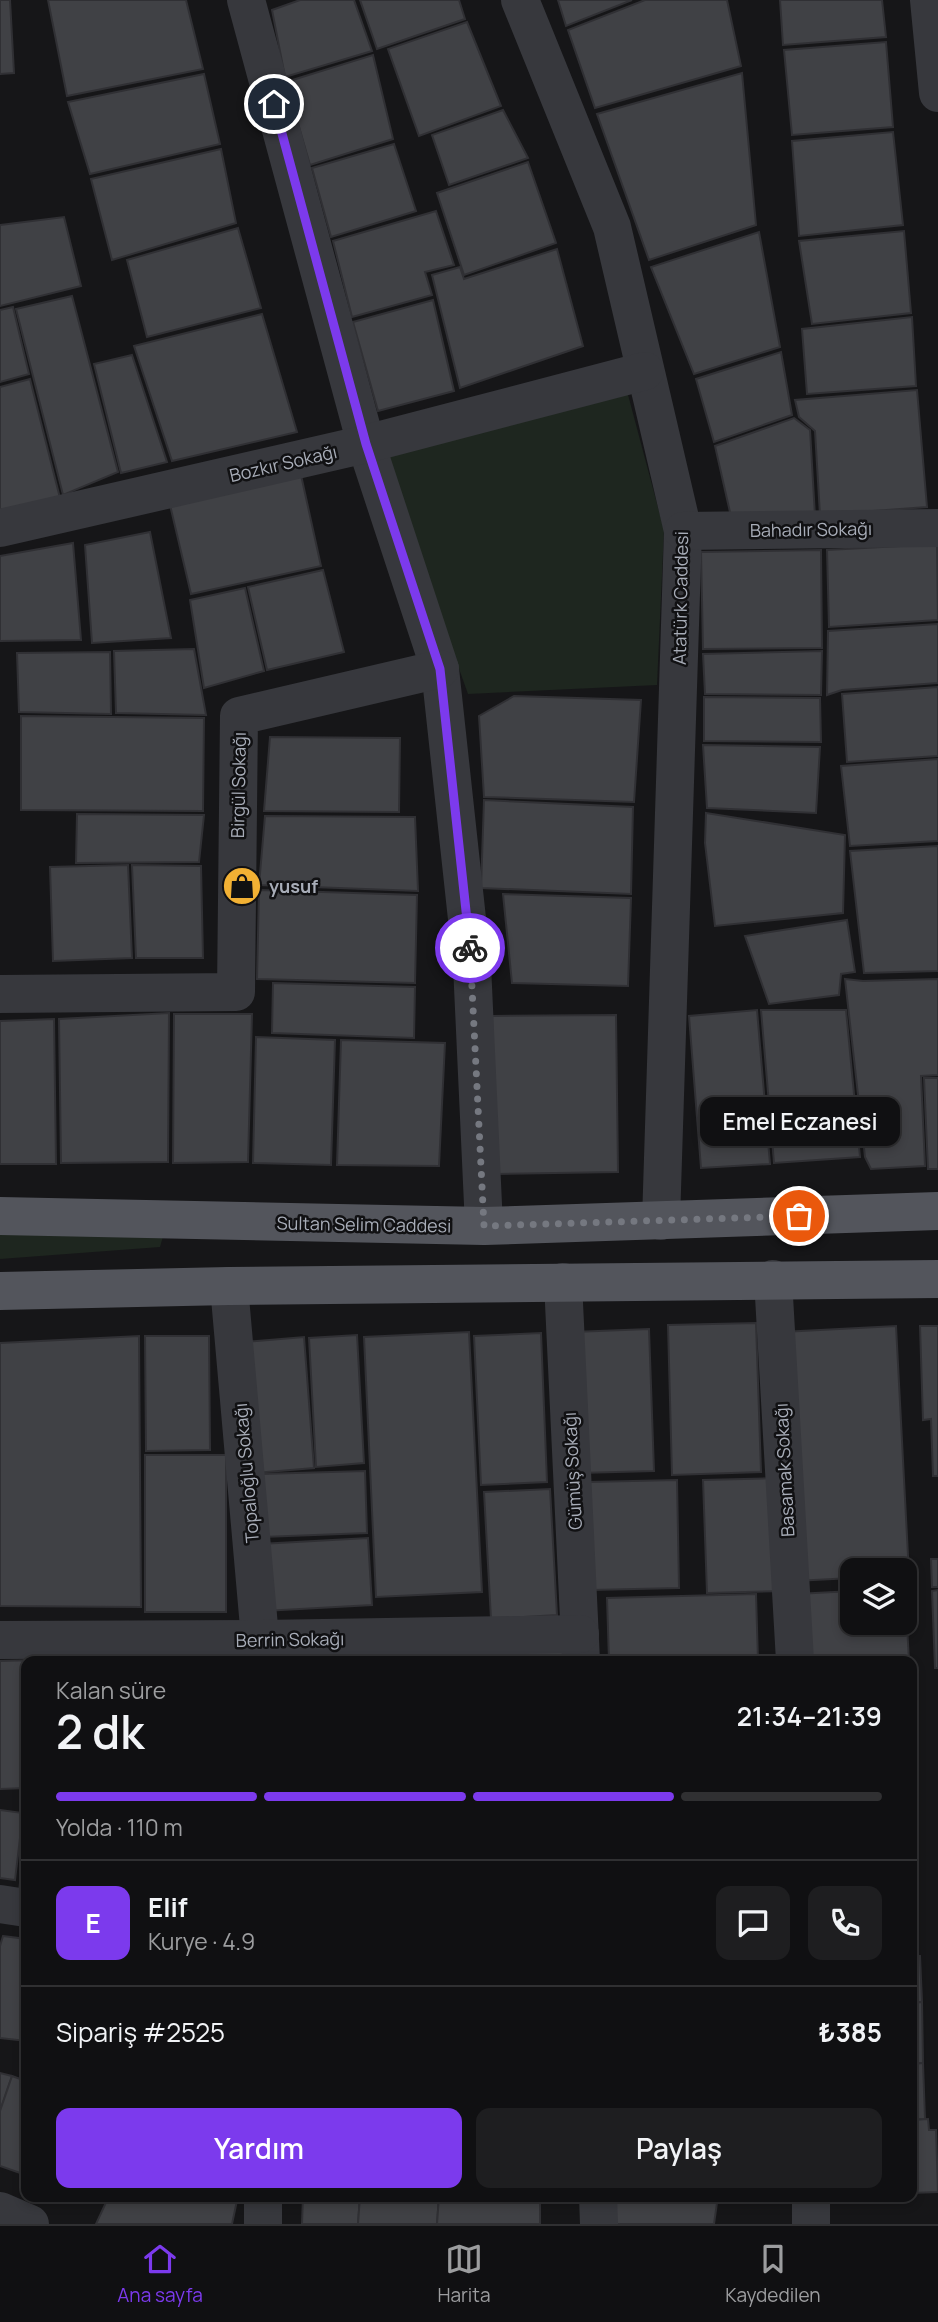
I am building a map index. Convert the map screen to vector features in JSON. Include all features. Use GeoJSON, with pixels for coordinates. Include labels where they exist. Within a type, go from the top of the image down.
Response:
{"type":"FeatureCollection","features":[{"type":"Feature","properties":{"kind":"main road","name":"Sultan Selim Caddesi"},"geometry":{"type":"LineString","coordinates":[[0,1216],[484,1226],[938,1211]]}},
{"type":"Feature","properties":{"kind":"main road"},"geometry":{"type":"LineString","coordinates":[[563,1282],[564,1224]]}},
{"type":"Feature","properties":{"kind":"main road"},"geometry":{"type":"LineString","coordinates":[[0,1292],[229,1286],[938,1279]]}},
{"type":"Feature","properties":{"kind":"street"},"geometry":{"type":"LineString","coordinates":[[246,0],[366,444],[440,669],[472,965],[484,1226]]}},
{"type":"Feature","properties":{"kind":"street","name":"Atatürk Caddesi"},"geometry":{"type":"LineString","coordinates":[[520,0],[611,227],[683,531],[661,1221]]}},
{"type":"Feature","properties":{"kind":"street"},"geometry":{"type":"LineString","coordinates":[[929,0],[938,93]]}},
{"type":"Feature","properties":{"kind":"street","name":"Bozkır Sokağı"},"geometry":{"type":"LineString","coordinates":[[0,528],[366,444],[645,371]]}},
{"type":"Feature","properties":{"kind":"street","name":"Bahadır Sokağı"},"geometry":{"type":"LineString","coordinates":[[683,531],[938,528]]}},
{"type":"Feature","properties":{"kind":"street","name":"Birgül Sokağı"},"geometry":{"type":"LineString","coordinates":[[0,994],[236,992],[239,716],[440,669]]}},
{"type":"Feature","properties":{"kind":"street","name":"Basamak Sokağı"},"geometry":{"type":"LineString","coordinates":[[773,1279],[795,1656]]}},
{"type":"Feature","properties":{"kind":"street","name":"Gümüş Sokağı"},"geometry":{"type":"LineString","coordinates":[[563,1282],[581,1647]]}},
{"type":"Feature","properties":{"kind":"street","name":"Topaloğlu Sokağı"},"geometry":{"type":"LineString","coordinates":[[229,1286],[261,1650]]}},
{"type":"Feature","properties":{"kind":"street","name":"Berrin Sokağı"},"geometry":{"type":"LineString","coordinates":[[0,1640],[261,1650],[581,1647]]}},
{"type":"Feature","properties":{"kind":"street"},"geometry":{"type":"LineString","coordinates":[[0,1904],[21,1907]]}},
{"type":"Feature","properties":{"kind":"street"},"geometry":{"type":"LineString","coordinates":[[263,2202],[263,2224]]}},
{"type":"Feature","properties":{"kind":"street"},"geometry":{"type":"LineString","coordinates":[[598,2202],[599,2224]]}},
{"type":"Feature","properties":{"kind":"street"},"geometry":{"type":"LineString","coordinates":[[810,2202],[811,2224]]}},
{"type":"Feature","properties":{"kind":"street"},"geometry":{"type":"LineString","coordinates":[[0,2211],[30,2224]]}},
{"type":"Feature","properties":{"kind":"shaded area"},"geometry":{"type":"Polygon","coordinates":[[[627,391],[664,530],[657,685],[468,694],[383,454],[627,391]]]}},
{"type":"Feature","properties":{"kind":"shaded area"},"geometry":{"type":"Polygon","coordinates":[[[0,1232],[164,1233],[160,1247],[0,1259],[0,1232]]]}},
{"type":"Feature","properties":{"kind":"building"},"geometry":{"type":"Polygon","coordinates":[[[0,0],[10,0],[14,73],[0,74],[0,0]]]}},
{"type":"Feature","properties":{"kind":"building"},"geometry":{"type":"Polygon","coordinates":[[[48,0],[186,0],[203,69],[67,96],[48,0]]]}},
{"type":"Feature","properties":{"kind":"building"},"geometry":{"type":"Polygon","coordinates":[[[300,0],[354,0],[372,51],[285,77],[272,10],[300,0]]]}},
{"type":"Feature","properties":{"kind":"building"},"geometry":{"type":"Polygon","coordinates":[[[360,0],[459,0],[465,19],[377,49],[360,0]]]}},
{"type":"Feature","properties":{"kind":"building"},"geometry":{"type":"Polygon","coordinates":[[[558,0],[632,0],[566,26],[558,0]]]}},
{"type":"Feature","properties":{"kind":"building"},"geometry":{"type":"Polygon","coordinates":[[[645,0],[727,0],[741,66],[595,108],[568,30],[645,0]]]}},
{"type":"Feature","properties":{"kind":"building"},"geometry":{"type":"Polygon","coordinates":[[[780,0],[882,0],[886,37],[783,45],[780,0]]]}},
{"type":"Feature","properties":{"kind":"building"},"geometry":{"type":"Polygon","coordinates":[[[467,22],[501,106],[419,136],[388,49],[467,22]]]}},
{"type":"Feature","properties":{"kind":"building"},"geometry":{"type":"Polygon","coordinates":[[[886,42],[893,127],[792,135],[784,50],[886,42]]]}},
{"type":"Feature","properties":{"kind":"building"},"geometry":{"type":"Polygon","coordinates":[[[373,55],[393,139],[310,165],[286,82],[373,55]]]}},
{"type":"Feature","properties":{"kind":"building"},"geometry":{"type":"Polygon","coordinates":[[[742,73],[756,225],[649,260],[597,114],[742,73]]]}},
{"type":"Feature","properties":{"kind":"building"},"geometry":{"type":"Polygon","coordinates":[[[204,74],[220,144],[90,174],[68,102],[204,74]]]}},
{"type":"Feature","properties":{"kind":"building"},"geometry":{"type":"Polygon","coordinates":[[[503,110],[528,158],[449,185],[432,135],[503,110]]]}},
{"type":"Feature","properties":{"kind":"building"},"geometry":{"type":"Polygon","coordinates":[[[893,132],[903,225],[799,236],[792,141],[893,132]]]}},
{"type":"Feature","properties":{"kind":"building"},"geometry":{"type":"Polygon","coordinates":[[[394,144],[416,211],[331,237],[312,168],[394,144]]]}},
{"type":"Feature","properties":{"kind":"building"},"geometry":{"type":"Polygon","coordinates":[[[221,149],[236,223],[112,260],[91,179],[221,149]]]}},
{"type":"Feature","properties":{"kind":"building"},"geometry":{"type":"Polygon","coordinates":[[[528,162],[556,243],[464,275],[437,193],[528,162]]]}},
{"type":"Feature","properties":{"kind":"building"},"geometry":{"type":"Polygon","coordinates":[[[436,211],[454,265],[425,272],[432,295],[352,317],[333,241],[436,211]]]}},
{"type":"Feature","properties":{"kind":"building"},"geometry":{"type":"Polygon","coordinates":[[[64,217],[81,286],[0,306],[0,225],[64,217]]]}},
{"type":"Feature","properties":{"kind":"building"},"geometry":{"type":"Polygon","coordinates":[[[238,228],[261,308],[147,337],[127,260],[238,228]]]}},
{"type":"Feature","properties":{"kind":"building"},"geometry":{"type":"Polygon","coordinates":[[[904,231],[911,313],[812,324],[799,241],[904,231]]]}},
{"type":"Feature","properties":{"kind":"building"},"geometry":{"type":"Polygon","coordinates":[[[759,232],[780,347],[694,374],[651,267],[759,232]]]}},
{"type":"Feature","properties":{"kind":"building"},"geometry":{"type":"Polygon","coordinates":[[[557,249],[583,346],[460,388],[432,275],[460,267],[464,279],[557,249]]]}},
{"type":"Feature","properties":{"kind":"building"},"geometry":{"type":"Polygon","coordinates":[[[72,296],[118,472],[63,495],[16,309],[72,296]]]}},
{"type":"Feature","properties":{"kind":"building"},"geometry":{"type":"Polygon","coordinates":[[[433,300],[454,391],[378,411],[353,322],[433,300]]]}},
{"type":"Feature","properties":{"kind":"building"},"geometry":{"type":"Polygon","coordinates":[[[13,307],[29,374],[0,382],[0,310],[13,307]]]}},
{"type":"Feature","properties":{"kind":"building"},"geometry":{"type":"Polygon","coordinates":[[[262,314],[297,432],[172,461],[134,346],[262,314]]]}},
{"type":"Feature","properties":{"kind":"building"},"geometry":{"type":"Polygon","coordinates":[[[912,317],[916,386],[807,394],[802,329],[912,317]]]}},
{"type":"Feature","properties":{"kind":"building"},"geometry":{"type":"Polygon","coordinates":[[[781,352],[792,415],[714,442],[696,379],[781,352]]]}},
{"type":"Feature","properties":{"kind":"building"},"geometry":{"type":"Polygon","coordinates":[[[132,355],[167,462],[121,473],[94,364],[132,355]]]}},
{"type":"Feature","properties":{"kind":"building"},"geometry":{"type":"Polygon","coordinates":[[[30,379],[60,498],[0,510],[0,387],[30,379]]]}},
{"type":"Feature","properties":{"kind":"building"},"geometry":{"type":"Polygon","coordinates":[[[917,390],[927,507],[820,515],[815,431],[799,417],[795,400],[917,390]]]}},
{"type":"Feature","properties":{"kind":"building"},"geometry":{"type":"Polygon","coordinates":[[[794,418],[810,430],[815,516],[732,521],[715,446],[794,418]]]}},
{"type":"Feature","properties":{"kind":"building"},"geometry":{"type":"Polygon","coordinates":[[[301,475],[321,566],[191,594],[170,505],[301,475]]]}},
{"type":"Feature","properties":{"kind":"building"},"geometry":{"type":"Polygon","coordinates":[[[150,532],[171,638],[92,643],[85,545],[150,532]]]}},
{"type":"Feature","properties":{"kind":"building"},"geometry":{"type":"Polygon","coordinates":[[[73,543],[81,640],[0,641],[0,556],[73,543]]]}},
{"type":"Feature","properties":{"kind":"building"},"geometry":{"type":"Polygon","coordinates":[[[937,544],[938,620],[829,627],[827,550],[937,544]]]}},
{"type":"Feature","properties":{"kind":"building"},"geometry":{"type":"Polygon","coordinates":[[[821,550],[822,648],[703,649],[701,552],[821,550]]]}},
{"type":"Feature","properties":{"kind":"building"},"geometry":{"type":"Polygon","coordinates":[[[323,570],[344,652],[267,670],[248,587],[323,570]]]}},
{"type":"Feature","properties":{"kind":"building"},"geometry":{"type":"Polygon","coordinates":[[[245,588],[264,671],[204,688],[190,600],[245,588]]]}},
{"type":"Feature","properties":{"kind":"building"},"geometry":{"type":"Polygon","coordinates":[[[938,624],[938,683],[842,690],[827,695],[828,631],[938,624]]]}},
{"type":"Feature","properties":{"kind":"building"},"geometry":{"type":"Polygon","coordinates":[[[194,649],[206,715],[116,713],[114,651],[194,649]]]}},
{"type":"Feature","properties":{"kind":"building"},"geometry":{"type":"Polygon","coordinates":[[[822,651],[821,695],[705,694],[703,654],[822,651]]]}},
{"type":"Feature","properties":{"kind":"building"},"geometry":{"type":"Polygon","coordinates":[[[110,652],[111,714],[19,712],[17,653],[110,652]]]}},
{"type":"Feature","properties":{"kind":"building"},"geometry":{"type":"Polygon","coordinates":[[[938,687],[938,756],[847,762],[842,694],[938,687]]]}},
{"type":"Feature","properties":{"kind":"building"},"geometry":{"type":"Polygon","coordinates":[[[514,696],[641,700],[634,802],[484,797],[479,716],[514,696]]]}},
{"type":"Feature","properties":{"kind":"building"},"geometry":{"type":"Polygon","coordinates":[[[704,697],[820,698],[821,742],[704,741],[704,697]]]}},
{"type":"Feature","properties":{"kind":"building"},"geometry":{"type":"Polygon","coordinates":[[[21,716],[204,718],[203,811],[21,810],[21,716]]]}},
{"type":"Feature","properties":{"kind":"building"},"geometry":{"type":"Polygon","coordinates":[[[270,737],[400,738],[399,812],[264,811],[270,737]]]}},
{"type":"Feature","properties":{"kind":"building"},"geometry":{"type":"Polygon","coordinates":[[[703,745],[820,747],[816,813],[707,808],[703,745]]]}},
{"type":"Feature","properties":{"kind":"building"},"geometry":{"type":"Polygon","coordinates":[[[938,759],[938,841],[850,846],[841,766],[938,759]]]}},
{"type":"Feature","properties":{"kind":"building"},"geometry":{"type":"Polygon","coordinates":[[[484,800],[633,807],[631,894],[481,888],[484,800]]]}},
{"type":"Feature","properties":{"kind":"building"},"geometry":{"type":"Polygon","coordinates":[[[706,813],[845,835],[843,913],[715,926],[705,843],[706,813]]]}},
{"type":"Feature","properties":{"kind":"building"},"geometry":{"type":"Polygon","coordinates":[[[77,814],[204,815],[199,862],[76,863],[77,814]]]}},
{"type":"Feature","properties":{"kind":"building"},"geometry":{"type":"Polygon","coordinates":[[[265,816],[415,817],[418,891],[259,885],[265,816]]]}},
{"type":"Feature","properties":{"kind":"building"},"geometry":{"type":"Polygon","coordinates":[[[938,846],[938,971],[864,973],[850,851],[938,846]]]}},
{"type":"Feature","properties":{"kind":"building"},"geometry":{"type":"Polygon","coordinates":[[[128,865],[132,958],[53,961],[50,867],[128,865]]]}},
{"type":"Feature","properties":{"kind":"building"},"geometry":{"type":"Polygon","coordinates":[[[132,865],[201,866],[203,958],[136,958],[132,865]]]}},
{"type":"Feature","properties":{"kind":"building"},"geometry":{"type":"Polygon","coordinates":[[[259,890],[417,895],[415,983],[257,979],[259,890]]]}},
{"type":"Feature","properties":{"kind":"building"},"geometry":{"type":"Polygon","coordinates":[[[503,894],[631,898],[628,986],[512,983],[503,894]]]}},
{"type":"Feature","properties":{"kind":"building"},"geometry":{"type":"Polygon","coordinates":[[[847,920],[855,972],[841,974],[839,995],[769,1004],[745,936],[847,920]]]}},
{"type":"Feature","properties":{"kind":"building"},"geometry":{"type":"Polygon","coordinates":[[[845,979],[938,979],[938,1075],[921,1076],[925,1166],[871,1169],[865,1157],[845,979]]]}},
{"type":"Feature","properties":{"kind":"building"},"geometry":{"type":"Polygon","coordinates":[[[273,983],[415,987],[414,1038],[272,1033],[273,983]]]}},
{"type":"Feature","properties":{"kind":"building"},"geometry":{"type":"Polygon","coordinates":[[[757,1010],[770,1164],[701,1168],[689,1016],[757,1010]]]}},
{"type":"Feature","properties":{"kind":"building"},"geometry":{"type":"Polygon","coordinates":[[[761,1010],[846,1010],[860,1157],[774,1163],[761,1010]]]}},
{"type":"Feature","properties":{"kind":"building"},"geometry":{"type":"Polygon","coordinates":[[[169,1013],[168,1162],[61,1163],[59,1019],[169,1013]]]}},
{"type":"Feature","properties":{"kind":"building"},"geometry":{"type":"Polygon","coordinates":[[[174,1014],[252,1014],[248,1162],[173,1163],[174,1014]]]}},
{"type":"Feature","properties":{"kind":"building"},"geometry":{"type":"Polygon","coordinates":[[[616,1015],[618,1172],[494,1174],[492,1016],[616,1015]]]}},
{"type":"Feature","properties":{"kind":"building"},"geometry":{"type":"Polygon","coordinates":[[[54,1019],[56,1164],[0,1164],[0,1021],[54,1019]]]}},
{"type":"Feature","properties":{"kind":"building"},"geometry":{"type":"Polygon","coordinates":[[[256,1037],[335,1040],[331,1165],[253,1163],[256,1037]]]}},
{"type":"Feature","properties":{"kind":"building"},"geometry":{"type":"Polygon","coordinates":[[[341,1040],[445,1043],[439,1166],[337,1165],[341,1040]]]}},
{"type":"Feature","properties":{"kind":"building"},"geometry":{"type":"Polygon","coordinates":[[[924,1078],[938,1078],[938,1169],[928,1169],[924,1078]]]}},
{"type":"Feature","properties":{"kind":"building"},"geometry":{"type":"Polygon","coordinates":[[[756,1323],[761,1472],[672,1475],[668,1325],[756,1323]]]}},
{"type":"Feature","properties":{"kind":"building"},"geometry":{"type":"Polygon","coordinates":[[[896,1326],[908,1558],[840,1558],[840,1579],[795,1581],[782,1332],[896,1326]]]}},
{"type":"Feature","properties":{"kind":"building"},"geometry":{"type":"Polygon","coordinates":[[[920,1326],[938,1326],[938,1476],[933,1476],[931,1419],[923,1420],[920,1326]]]}},
{"type":"Feature","properties":{"kind":"building"},"geometry":{"type":"Polygon","coordinates":[[[649,1329],[654,1471],[579,1473],[573,1332],[649,1329]]]}},
{"type":"Feature","properties":{"kind":"building"},"geometry":{"type":"Polygon","coordinates":[[[469,1332],[482,1592],[376,1597],[364,1337],[469,1332]]]}},
{"type":"Feature","properties":{"kind":"building"},"geometry":{"type":"Polygon","coordinates":[[[541,1333],[547,1482],[481,1485],[474,1336],[541,1333]]]}},
{"type":"Feature","properties":{"kind":"building"},"geometry":{"type":"Polygon","coordinates":[[[357,1335],[364,1463],[316,1467],[309,1338],[357,1335]]]}},
{"type":"Feature","properties":{"kind":"building"},"geometry":{"type":"Polygon","coordinates":[[[139,1336],[141,1607],[0,1606],[0,1343],[139,1336]]]}},
{"type":"Feature","properties":{"kind":"building"},"geometry":{"type":"Polygon","coordinates":[[[145,1336],[209,1336],[210,1450],[146,1451],[145,1336]]]}},
{"type":"Feature","properties":{"kind":"building"},"geometry":{"type":"Polygon","coordinates":[[[304,1337],[314,1468],[255,1473],[245,1342],[304,1337]]]}},
{"type":"Feature","properties":{"kind":"building"},"geometry":{"type":"Polygon","coordinates":[[[145,1455],[226,1455],[226,1612],[145,1612],[145,1455]]]}},
{"type":"Feature","properties":{"kind":"building"},"geometry":{"type":"Polygon","coordinates":[[[365,1471],[367,1533],[263,1537],[261,1474],[365,1471]]]}},
{"type":"Feature","properties":{"kind":"building"},"geometry":{"type":"Polygon","coordinates":[[[782,1478],[785,1591],[707,1593],[703,1480],[782,1478]]]}},
{"type":"Feature","properties":{"kind":"building"},"geometry":{"type":"Polygon","coordinates":[[[677,1480],[679,1588],[591,1590],[588,1482],[677,1480]]]}},
{"type":"Feature","properties":{"kind":"building"},"geometry":{"type":"Polygon","coordinates":[[[550,1489],[557,1615],[491,1619],[484,1492],[550,1489]]]}},
{"type":"Feature","properties":{"kind":"building"},"geometry":{"type":"Polygon","coordinates":[[[368,1538],[372,1605],[264,1611],[260,1544],[368,1538]]]}},
{"type":"Feature","properties":{"kind":"building"},"geometry":{"type":"Polygon","coordinates":[[[931,1559],[938,1559],[938,1587],[932,1587],[931,1559]]]}},
{"type":"Feature","properties":{"kind":"building"},"geometry":{"type":"Polygon","coordinates":[[[938,1590],[938,1668],[935,1668],[932,1591],[938,1590]]]}},
{"type":"Feature","properties":{"kind":"building"},"geometry":{"type":"Polygon","coordinates":[[[840,1592],[840,1635],[908,1635],[909,1656],[800,1656],[797,1594],[840,1592]]]}},
{"type":"Feature","properties":{"kind":"building"},"geometry":{"type":"Polygon","coordinates":[[[756,1594],[758,1656],[609,1656],[607,1598],[756,1594]]]}},
{"type":"Feature","properties":{"kind":"building"},"geometry":{"type":"Polygon","coordinates":[[[575,1643],[576,1656],[450,1656],[449,1651],[575,1643]]]}},
{"type":"Feature","properties":{"kind":"building"},"geometry":{"type":"Polygon","coordinates":[[[449,1651],[450,1656],[381,1656],[449,1651]]]}},
{"type":"Feature","properties":{"kind":"building"},"geometry":{"type":"Polygon","coordinates":[[[353,1654],[353,1656],[319,1656],[353,1654]]]}},
{"type":"Feature","properties":{"kind":"building"},"geometry":{"type":"Polygon","coordinates":[[[21,1660],[21,1788],[0,1789],[0,1661],[21,1660]]]}},
{"type":"Feature","properties":{"kind":"building"},"geometry":{"type":"Polygon","coordinates":[[[0,1810],[21,1813],[15,1880],[0,1878],[0,1810]]]}},
{"type":"Feature","properties":{"kind":"building"},"geometry":{"type":"Polygon","coordinates":[[[3,1936],[21,1938],[21,2040],[0,2038],[0,1946],[3,1936]]]}},
{"type":"Feature","properties":{"kind":"building"},"geometry":{"type":"Polygon","coordinates":[[[917,1956],[920,1956],[922,2002],[917,2002],[917,1956]]]}},
{"type":"Feature","properties":{"kind":"building"},"geometry":{"type":"Polygon","coordinates":[[[917,2002],[922,2002],[923,2063],[917,2064],[917,2002]]]}},
{"type":"Feature","properties":{"kind":"building"},"geometry":{"type":"Polygon","coordinates":[[[923,2063],[925,2119],[917,2120],[917,2064],[923,2063]]]}},
{"type":"Feature","properties":{"kind":"building"},"geometry":{"type":"Polygon","coordinates":[[[0,2073],[12,2076],[0,2111],[0,2073]]]}},
{"type":"Feature","properties":{"kind":"building"},"geometry":{"type":"Polygon","coordinates":[[[12,2076],[21,2079],[21,2173],[0,2166],[0,2111],[12,2076]]]}},
{"type":"Feature","properties":{"kind":"building"},"geometry":{"type":"Polygon","coordinates":[[[928,2119],[929,2130],[936,2130],[938,2192],[917,2193],[917,2120],[928,2119]]]}},
{"type":"Feature","properties":{"kind":"building"},"geometry":{"type":"Polygon","coordinates":[[[106,2202],[237,2202],[232,2224],[96,2224],[106,2202]]]}},
{"type":"Feature","properties":{"kind":"building"},"geometry":{"type":"Polygon","coordinates":[[[303,2202],[360,2202],[358,2224],[302,2224],[303,2202]]]}},
{"type":"Feature","properties":{"kind":"building"},"geometry":{"type":"Polygon","coordinates":[[[360,2202],[439,2202],[437,2224],[358,2224],[360,2202]]]}},
{"type":"Feature","properties":{"kind":"building"},"geometry":{"type":"Polygon","coordinates":[[[439,2202],[540,2202],[540,2224],[437,2224],[439,2202]]]}},
{"type":"Feature","properties":{"kind":"building"},"geometry":{"type":"Polygon","coordinates":[[[607,2202],[717,2202],[714,2224],[605,2224],[607,2202]]]}},
{"type":"Feature","properties":{"kind":"way so far"},"geometry":{"type":"LineString","coordinates":[[470,948],[484,1226],[799,1216]]}},
{"type":"Feature","properties":{"kind":"place","name":"yusuf"},"geometry":{"type":"Point","coordinates":[242,886]}},
{"type":"Feature","properties":{"kind":"place","name":"Emel Eczanesi"},"geometry":{"type":"Point","coordinates":[799,1216]}},
{"type":"Feature","properties":{"kind":"route"},"geometry":{"type":"LineString","coordinates":[[274,104],[366,444],[440,669],[470,948]]}}]}
